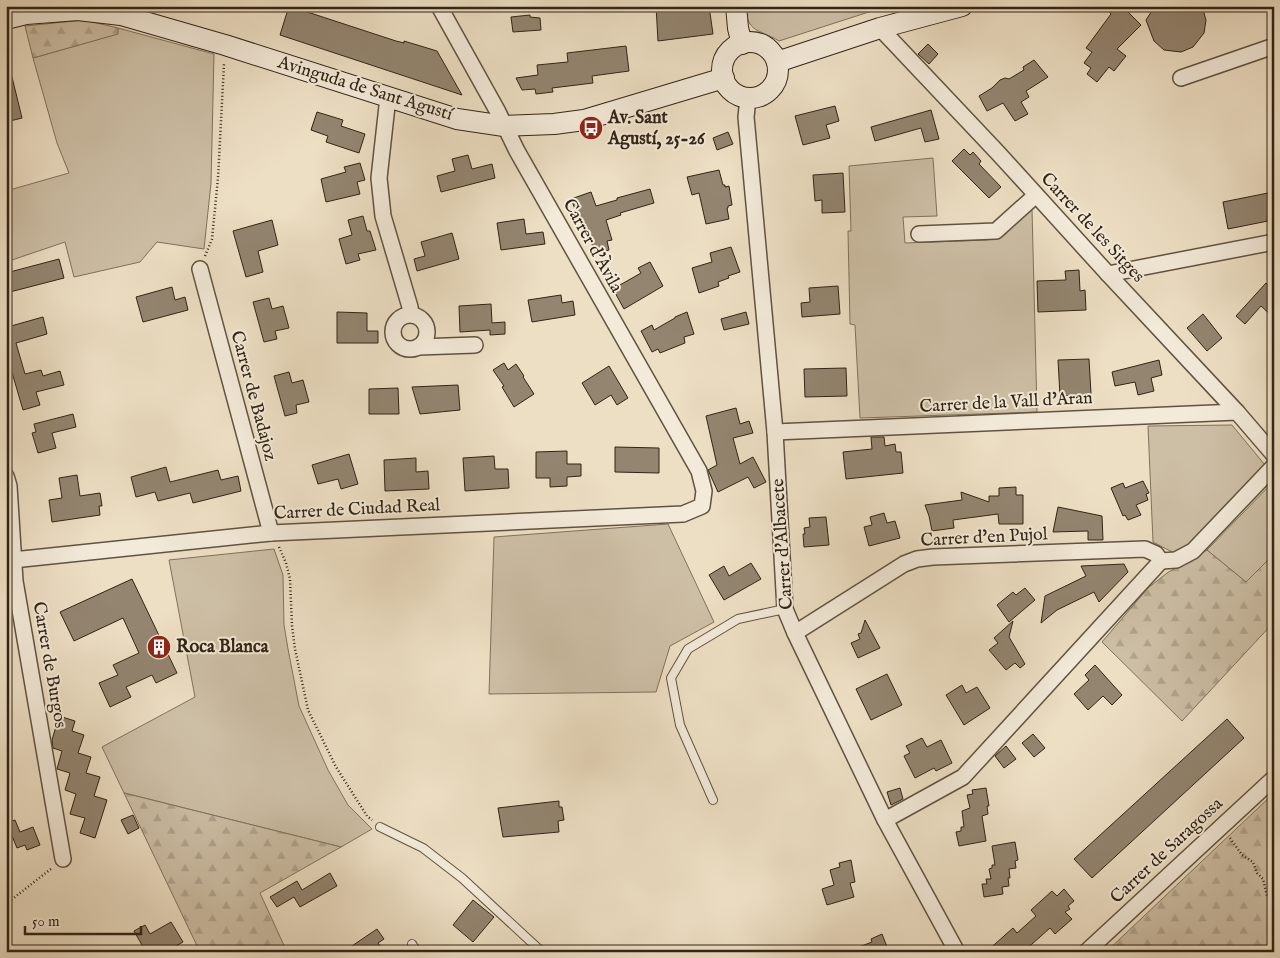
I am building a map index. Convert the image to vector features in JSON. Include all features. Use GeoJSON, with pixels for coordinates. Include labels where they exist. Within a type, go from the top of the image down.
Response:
{"type":"FeatureCollection","features":[{"type":"Feature","properties":{"kind":"street","name":"Carrer d'Àvila"},"geometry":{"type":"LineString","coordinates":[[439,6],[504,126],[698,471],[704,491],[702,506]]}},
{"type":"Feature","properties":{"kind":"street"},"geometry":{"type":"LineString","coordinates":[[736,6],[742,44]]}},
{"type":"Feature","properties":{"kind":"street"},"geometry":{"type":"LineString","coordinates":[[777,62],[880,28],[962,6]]}},
{"type":"Feature","properties":{"kind":"street","name":"Avinguda de Sant Agustí"},"geometry":{"type":"LineString","coordinates":[[6,18],[26,14],[78,10],[122,11],[457,119],[504,126],[554,124],[584,120],[724,78]]}},
{"type":"Feature","properties":{"kind":"street","name":"Carrer de les Sitges"},"geometry":{"type":"LineString","coordinates":[[880,28],[999,154],[1237,412],[1274,455]]}},
{"type":"Feature","properties":{"kind":"street"},"geometry":{"type":"LineString","coordinates":[[753,43],[763,46],[771,52],[777,62],[778,72],[772,87],[759,96],[748,98],[733,92],[724,78],[723,71],[726,58],[736,47],[742,44],[753,43]]}},
{"type":"Feature","properties":{"kind":"street"},"geometry":{"type":"LineString","coordinates":[[1181,78],[1274,46]]}},
{"type":"Feature","properties":{"kind":"street"},"geometry":{"type":"LineString","coordinates":[[388,98],[379,178],[383,216],[410,307],[410,314]]}},
{"type":"Feature","properties":{"kind":"street","name":"Carrer d'Albacete"},"geometry":{"type":"LineString","coordinates":[[748,98],[746,117],[776,432],[785,609],[885,820],[957,952]]}},
{"type":"Feature","properties":{"kind":"street"},"geometry":{"type":"LineString","coordinates":[[919,234],[996,231],[1036,196]]}},
{"type":"Feature","properties":{"kind":"street"},"geometry":{"type":"LineString","coordinates":[[1108,274],[1274,242]]}},
{"type":"Feature","properties":{"kind":"street","name":"Carrer de Badajoz"},"geometry":{"type":"LineString","coordinates":[[200,269],[271,533]]}},
{"type":"Feature","properties":{"kind":"street"},"geometry":{"type":"LineString","coordinates":[[418,347],[426,338],[426,328],[420,318],[410,314],[405,315],[395,322],[392,333],[397,343],[402,347],[407,349],[475,345]]}},
{"type":"Feature","properties":{"kind":"street","name":"Carrer de la Vall d'Aran"},"geometry":{"type":"LineString","coordinates":[[776,432],[1237,412]]}},
{"type":"Feature","properties":{"kind":"street"},"geometry":{"type":"LineString","coordinates":[[885,820],[963,777],[1161,561],[1176,560],[1193,551],[1274,466]]}},
{"type":"Feature","properties":{"kind":"street","name":"Carrer de Burgos"},"geometry":{"type":"LineString","coordinates":[[6,476],[9,486],[15,581],[63,859]]}},
{"type":"Feature","properties":{"kind":"street","name":"Carrer de Ciudad Real"},"geometry":{"type":"LineString","coordinates":[[13,560],[271,533],[683,514],[702,506]]}},
{"type":"Feature","properties":{"kind":"street","name":"Carrer d'en Pujol"},"geometry":{"type":"LineString","coordinates":[[795,633],[904,564],[917,559],[1145,549],[1156,554],[1161,561]]}},
{"type":"Feature","properties":{"kind":"street","name":"Carrer de Saragossa"},"geometry":{"type":"LineString","coordinates":[[1086,952],[1274,778]]}},
{"type":"Feature","properties":{"kind":"lane"},"geometry":{"type":"LineString","coordinates":[[713,800],[680,725],[671,678],[688,649],[738,620],[785,609]]}},
{"type":"Feature","properties":{"kind":"lane"},"geometry":{"type":"LineString","coordinates":[[380,827],[422,848],[462,878],[542,952]]}},
{"type":"Feature","properties":{"kind":"lane"},"geometry":{"type":"LineString","coordinates":[[412,944],[417,952]]}},
{"type":"Feature","properties":{"kind":"path"},"geometry":{"type":"LineString","coordinates":[[200,269],[212,239],[218,178],[225,45]]}},
{"type":"Feature","properties":{"kind":"path"},"geometry":{"type":"LineString","coordinates":[[271,533],[286,563],[290,579],[295,648],[308,710],[336,768],[367,816],[380,827]]}},
{"type":"Feature","properties":{"kind":"path"},"geometry":{"type":"LineString","coordinates":[[1220,828],[1242,855],[1253,862],[1257,873],[1264,879],[1267,896],[1274,902]]}},
{"type":"Feature","properties":{"kind":"path"},"geometry":{"type":"LineString","coordinates":[[6,904],[63,859]]}},
{"type":"Feature","properties":{"kind":"path"},"geometry":{"type":"LineString","coordinates":[[1262,952],[1274,946]]}},
{"type":"Feature","properties":{"kind":"green space"},"geometry":{"type":"Polygon","coordinates":[[[745,6],[872,6],[875,10],[779,41],[752,26],[746,15],[745,6]]]}},
{"type":"Feature","properties":{"kind":"green space"},"geometry":{"type":"Polygon","coordinates":[[[84,20],[118,28],[118,34],[33,58],[25,26],[84,20]]]}},
{"type":"Feature","properties":{"kind":"green space"},"geometry":{"type":"Polygon","coordinates":[[[118,28],[214,54],[211,183],[204,249],[157,242],[140,262],[74,277],[65,242],[6,262],[6,191],[69,173],[57,143],[33,58],[117,34],[118,28]]]}},
{"type":"Feature","properties":{"kind":"green space"},"geometry":{"type":"Polygon","coordinates":[[[933,158],[937,216],[903,217],[905,243],[987,240],[999,237],[1032,209],[1037,412],[860,418],[855,325],[850,324],[848,231],[851,231],[849,166],[933,158]]]}},
{"type":"Feature","properties":{"kind":"green space"},"geometry":{"type":"Polygon","coordinates":[[[1232,425],[1265,465],[1189,546],[1174,553],[1153,542],[1148,426],[1232,425]]]}},
{"type":"Feature","properties":{"kind":"green space"},"geometry":{"type":"Polygon","coordinates":[[[1274,481],[1274,554],[1246,582],[1207,550],[1274,481]]]}},
{"type":"Feature","properties":{"kind":"green space"},"geometry":{"type":"Polygon","coordinates":[[[668,524],[714,622],[670,646],[656,692],[489,694],[494,537],[668,524]]]}},
{"type":"Feature","properties":{"kind":"green space"},"geometry":{"type":"Polygon","coordinates":[[[274,549],[283,575],[284,625],[299,706],[328,770],[348,805],[372,829],[341,847],[124,793],[102,747],[195,697],[169,560],[274,549]]]}},
{"type":"Feature","properties":{"kind":"green space"},"geometry":{"type":"Polygon","coordinates":[[[1207,550],[1246,582],[1274,554],[1274,622],[1182,721],[1102,642],[1148,588],[1167,573],[1207,550]]]}},
{"type":"Feature","properties":{"kind":"green space"},"geometry":{"type":"Polygon","coordinates":[[[124,793],[341,847],[260,893],[287,952],[200,952],[124,793]]]}},
{"type":"Feature","properties":{"kind":"green space"},"geometry":{"type":"Polygon","coordinates":[[[1274,793],[1274,952],[1106,952],[1274,793]]]}},
{"type":"Feature","properties":{"kind":"building"},"geometry":{"type":"Polygon","coordinates":[[[289,6],[396,41],[404,43],[404,41],[437,51],[462,95],[280,35],[289,6]]]}},
{"type":"Feature","properties":{"kind":"building"},"geometry":{"type":"Polygon","coordinates":[[[656,6],[709,6],[713,34],[658,41],[656,6]]]}},
{"type":"Feature","properties":{"kind":"building"},"geometry":{"type":"Polygon","coordinates":[[[1103,6],[1122,6],[1141,25],[1117,49],[1126,56],[1114,71],[1109,67],[1097,82],[1087,74],[1091,68],[1084,63],[1092,52],[1086,48],[1111,14],[1103,6]]]}},
{"type":"Feature","properties":{"kind":"building"},"geometry":{"type":"Polygon","coordinates":[[[1155,6],[1202,6],[1206,20],[1204,33],[1193,47],[1181,52],[1164,50],[1154,41],[1146,20],[1155,6]]]}},
{"type":"Feature","properties":{"kind":"building"},"geometry":{"type":"Polygon","coordinates":[[[530,15],[530,17],[540,18],[541,30],[513,32],[511,17],[530,15]]]}},
{"type":"Feature","properties":{"kind":"building"},"geometry":{"type":"Polygon","coordinates":[[[928,44],[938,54],[929,64],[918,54],[928,44]]]}},
{"type":"Feature","properties":{"kind":"building"},"geometry":{"type":"Polygon","coordinates":[[[626,46],[629,71],[592,76],[593,83],[552,88],[553,92],[536,94],[535,89],[522,90],[516,78],[538,75],[537,65],[568,62],[567,53],[626,46]]]}},
{"type":"Feature","properties":{"kind":"building"},"geometry":{"type":"Polygon","coordinates":[[[1034,60],[1048,77],[1026,91],[1029,97],[1021,102],[1028,114],[1015,121],[1003,103],[987,111],[979,96],[992,88],[1000,80],[1009,79],[1024,70],[1023,67],[1034,60]]]}},
{"type":"Feature","properties":{"kind":"building"},"geometry":{"type":"Polygon","coordinates":[[[11,73],[22,118],[6,122],[6,74],[11,73]]]}},
{"type":"Feature","properties":{"kind":"building"},"geometry":{"type":"Polygon","coordinates":[[[835,106],[839,121],[826,125],[830,138],[803,145],[795,116],[835,106]]]}},
{"type":"Feature","properties":{"kind":"building"},"geometry":{"type":"Polygon","coordinates":[[[931,110],[939,139],[925,142],[921,128],[875,141],[871,127],[931,110]]]}},
{"type":"Feature","properties":{"kind":"building"},"geometry":{"type":"Polygon","coordinates":[[[317,112],[343,120],[341,126],[365,134],[359,153],[326,142],[328,136],[311,130],[317,112]]]}},
{"type":"Feature","properties":{"kind":"building"},"geometry":{"type":"Polygon","coordinates":[[[728,132],[733,144],[717,150],[713,138],[728,132]]]}},
{"type":"Feature","properties":{"kind":"building"},"geometry":{"type":"Polygon","coordinates":[[[964,149],[970,155],[973,152],[981,161],[979,164],[1001,187],[989,198],[952,161],[964,149]]]}},
{"type":"Feature","properties":{"kind":"building"},"geometry":{"type":"Polygon","coordinates":[[[468,155],[472,169],[492,164],[495,178],[441,192],[437,176],[455,171],[452,159],[468,155]]]}},
{"type":"Feature","properties":{"kind":"building"},"geometry":{"type":"Polygon","coordinates":[[[360,163],[365,180],[357,182],[360,194],[326,202],[321,179],[346,172],[344,167],[360,163]]]}},
{"type":"Feature","properties":{"kind":"building"},"geometry":{"type":"Polygon","coordinates":[[[719,170],[723,185],[725,187],[729,186],[732,205],[727,208],[729,219],[706,224],[699,193],[692,195],[687,177],[719,170]]]}},
{"type":"Feature","properties":{"kind":"building"},"geometry":{"type":"Polygon","coordinates":[[[843,173],[845,212],[822,213],[822,200],[815,201],[813,175],[843,173]]]}},
{"type":"Feature","properties":{"kind":"building"},"geometry":{"type":"Polygon","coordinates":[[[650,189],[654,203],[620,213],[621,215],[606,220],[612,240],[607,241],[609,250],[595,254],[579,213],[577,214],[571,199],[591,192],[596,206],[650,189]]]}},
{"type":"Feature","properties":{"kind":"building"},"geometry":{"type":"Polygon","coordinates":[[[1268,193],[1273,220],[1228,229],[1223,202],[1268,193]]]}},
{"type":"Feature","properties":{"kind":"building"},"geometry":{"type":"Polygon","coordinates":[[[363,216],[367,231],[370,231],[376,250],[358,254],[360,260],[346,264],[339,239],[352,235],[348,220],[363,216]]]}},
{"type":"Feature","properties":{"kind":"building"},"geometry":{"type":"Polygon","coordinates":[[[524,219],[526,234],[543,232],[545,244],[501,250],[497,223],[524,219]]]}},
{"type":"Feature","properties":{"kind":"building"},"geometry":{"type":"Polygon","coordinates":[[[272,220],[278,245],[258,251],[263,272],[246,277],[233,231],[272,220]]]}},
{"type":"Feature","properties":{"kind":"building"},"geometry":{"type":"Polygon","coordinates":[[[452,233],[459,259],[417,271],[414,259],[425,256],[421,242],[452,233]]]}},
{"type":"Feature","properties":{"kind":"building"},"geometry":{"type":"Polygon","coordinates":[[[731,247],[740,272],[718,282],[719,286],[699,293],[692,268],[712,262],[710,253],[731,247]]]}},
{"type":"Feature","properties":{"kind":"building"},"geometry":{"type":"Polygon","coordinates":[[[59,259],[64,278],[6,293],[6,273],[59,259]]]}},
{"type":"Feature","properties":{"kind":"building"},"geometry":{"type":"Polygon","coordinates":[[[650,262],[663,286],[624,309],[613,289],[641,273],[638,268],[650,262]]]}},
{"type":"Feature","properties":{"kind":"building"},"geometry":{"type":"Polygon","coordinates":[[[1079,270],[1080,291],[1085,290],[1086,310],[1038,312],[1037,281],[1066,280],[1065,271],[1079,270]]]}},
{"type":"Feature","properties":{"kind":"building"},"geometry":{"type":"Polygon","coordinates":[[[1266,283],[1274,291],[1274,318],[1261,306],[1245,324],[1236,316],[1266,283]]]}},
{"type":"Feature","properties":{"kind":"building"},"geometry":{"type":"Polygon","coordinates":[[[838,286],[840,314],[802,317],[801,303],[810,302],[809,288],[838,286]]]}},
{"type":"Feature","properties":{"kind":"building"},"geometry":{"type":"Polygon","coordinates":[[[172,287],[175,300],[185,297],[188,310],[143,322],[136,297],[172,287]]]}},
{"type":"Feature","properties":{"kind":"building"},"geometry":{"type":"Polygon","coordinates":[[[561,295],[562,303],[573,301],[575,315],[532,322],[528,300],[561,295]]]}},
{"type":"Feature","properties":{"kind":"building"},"geometry":{"type":"Polygon","coordinates":[[[269,298],[272,309],[283,306],[289,328],[275,331],[277,339],[264,342],[253,302],[269,298]]]}},
{"type":"Feature","properties":{"kind":"building"},"geometry":{"type":"Polygon","coordinates":[[[491,304],[492,323],[505,322],[505,334],[490,335],[490,330],[460,332],[459,306],[491,304]]]}},
{"type":"Feature","properties":{"kind":"building"},"geometry":{"type":"Polygon","coordinates":[[[337,312],[367,313],[367,331],[378,331],[378,343],[337,343],[337,312]]]}},
{"type":"Feature","properties":{"kind":"building"},"geometry":{"type":"Polygon","coordinates":[[[687,312],[694,334],[684,337],[685,343],[660,353],[658,349],[652,352],[641,331],[652,325],[654,330],[687,312]]]}},
{"type":"Feature","properties":{"kind":"building"},"geometry":{"type":"Polygon","coordinates":[[[746,312],[749,324],[724,330],[721,319],[746,312]]]}},
{"type":"Feature","properties":{"kind":"building"},"geometry":{"type":"Polygon","coordinates":[[[1203,314],[1222,338],[1207,351],[1187,328],[1203,314]]]}},
{"type":"Feature","properties":{"kind":"building"},"geometry":{"type":"Polygon","coordinates":[[[43,317],[47,334],[16,343],[25,374],[41,370],[43,376],[60,371],[64,385],[36,392],[40,405],[23,410],[6,352],[6,321],[10,321],[11,326],[43,317]]]}},
{"type":"Feature","properties":{"kind":"building"},"geometry":{"type":"Polygon","coordinates":[[[1089,359],[1091,394],[1060,396],[1058,360],[1089,359]]]}},
{"type":"Feature","properties":{"kind":"building"},"geometry":{"type":"Polygon","coordinates":[[[1159,360],[1162,375],[1151,378],[1154,391],[1138,395],[1135,382],[1115,386],[1112,372],[1159,360]]]}},
{"type":"Feature","properties":{"kind":"building"},"geometry":{"type":"Polygon","coordinates":[[[504,363],[508,370],[516,364],[534,394],[514,407],[502,387],[504,386],[493,370],[504,363]]]}},
{"type":"Feature","properties":{"kind":"building"},"geometry":{"type":"Polygon","coordinates":[[[609,366],[628,398],[617,405],[611,395],[595,405],[582,383],[609,366]]]}},
{"type":"Feature","properties":{"kind":"building"},"geometry":{"type":"Polygon","coordinates":[[[846,368],[847,396],[805,397],[804,369],[846,368]]]}},
{"type":"Feature","properties":{"kind":"building"},"geometry":{"type":"Polygon","coordinates":[[[289,372],[292,383],[303,380],[309,402],[296,405],[297,413],[285,416],[274,376],[289,372]]]}},
{"type":"Feature","properties":{"kind":"building"},"geometry":{"type":"Polygon","coordinates":[[[458,385],[460,410],[420,414],[412,387],[458,385]]]}},
{"type":"Feature","properties":{"kind":"building"},"geometry":{"type":"Polygon","coordinates":[[[398,388],[399,414],[369,414],[369,389],[398,388]]]}},
{"type":"Feature","properties":{"kind":"building"},"geometry":{"type":"Polygon","coordinates":[[[736,408],[740,424],[749,421],[753,433],[733,438],[740,464],[753,457],[766,482],[754,488],[748,477],[718,492],[708,470],[717,465],[706,416],[736,408]]]}},
{"type":"Feature","properties":{"kind":"building"},"geometry":{"type":"Polygon","coordinates":[[[73,414],[76,427],[52,433],[56,448],[38,453],[32,433],[36,432],[34,424],[73,414]]]}},
{"type":"Feature","properties":{"kind":"building"},"geometry":{"type":"Polygon","coordinates":[[[871,437],[884,437],[885,446],[895,444],[896,452],[901,452],[903,473],[846,479],[843,452],[872,449],[871,437]]]}},
{"type":"Feature","properties":{"kind":"building"},"geometry":{"type":"Polygon","coordinates":[[[615,447],[659,448],[659,473],[615,472],[615,447]]]}},
{"type":"Feature","properties":{"kind":"building"},"geometry":{"type":"Polygon","coordinates":[[[567,451],[567,464],[581,464],[581,476],[567,477],[567,486],[550,487],[550,478],[536,478],[536,452],[567,451]]]}},
{"type":"Feature","properties":{"kind":"building"},"geometry":{"type":"Polygon","coordinates":[[[349,454],[358,484],[341,489],[338,479],[318,484],[312,465],[349,454]]]}},
{"type":"Feature","properties":{"kind":"building"},"geometry":{"type":"Polygon","coordinates":[[[494,456],[495,469],[508,469],[509,488],[465,491],[463,458],[494,456]]]}},
{"type":"Feature","properties":{"kind":"building"},"geometry":{"type":"Polygon","coordinates":[[[416,458],[416,472],[428,471],[429,489],[385,491],[384,460],[416,458]]]}},
{"type":"Feature","properties":{"kind":"building"},"geometry":{"type":"Polygon","coordinates":[[[166,467],[170,482],[218,470],[221,480],[238,476],[241,491],[193,503],[190,493],[158,501],[155,492],[136,497],[131,477],[166,467]]]}},
{"type":"Feature","properties":{"kind":"building"},"geometry":{"type":"Polygon","coordinates":[[[77,475],[80,496],[100,493],[102,506],[99,506],[100,515],[52,522],[49,500],[62,498],[59,478],[77,475]]]}},
{"type":"Feature","properties":{"kind":"building"},"geometry":{"type":"Polygon","coordinates":[[[1143,481],[1149,493],[1146,494],[1148,500],[1136,505],[1141,515],[1128,520],[1125,515],[1123,516],[1111,488],[1123,483],[1125,488],[1143,481]]]}},
{"type":"Feature","properties":{"kind":"building"},"geometry":{"type":"Polygon","coordinates":[[[1016,487],[1016,495],[1023,495],[1023,524],[999,524],[998,514],[953,520],[954,528],[932,531],[925,505],[962,500],[961,492],[989,502],[989,496],[999,496],[999,488],[1016,487]]]}},
{"type":"Feature","properties":{"kind":"building"},"geometry":{"type":"Polygon","coordinates":[[[1058,507],[1102,516],[1103,540],[1088,540],[1088,531],[1053,532],[1058,507]]]}},
{"type":"Feature","properties":{"kind":"building"},"geometry":{"type":"Polygon","coordinates":[[[884,513],[887,523],[895,521],[900,538],[869,546],[864,527],[872,525],[870,517],[884,513]]]}},
{"type":"Feature","properties":{"kind":"building"},"geometry":{"type":"Polygon","coordinates":[[[826,517],[829,545],[804,547],[804,528],[810,527],[809,518],[826,517]]]}},
{"type":"Feature","properties":{"kind":"building"},"geometry":{"type":"Polygon","coordinates":[[[751,563],[761,579],[724,600],[709,575],[724,566],[729,576],[751,563]]]}},
{"type":"Feature","properties":{"kind":"building"},"geometry":{"type":"Polygon","coordinates":[[[1124,564],[1128,572],[1099,602],[1094,592],[1057,610],[1041,623],[1045,596],[1086,576],[1081,566],[1124,564]]]}},
{"type":"Feature","properties":{"kind":"building","name":"Roca Blanca"},"geometry":{"type":"Polygon","coordinates":[[[132,579],[177,673],[156,683],[152,675],[126,687],[131,697],[110,707],[99,683],[118,675],[113,665],[139,653],[123,618],[74,641],[60,612],[132,579]]]}},
{"type":"Feature","properties":{"kind":"building"},"geometry":{"type":"Polygon","coordinates":[[[1025,588],[1035,600],[1009,622],[997,605],[1013,592],[1016,595],[1025,588]]]}},
{"type":"Feature","properties":{"kind":"building"},"geometry":{"type":"Polygon","coordinates":[[[865,620],[880,648],[858,658],[851,643],[860,639],[858,634],[861,633],[865,620]]]}},
{"type":"Feature","properties":{"kind":"building"},"geometry":{"type":"Polygon","coordinates":[[[1013,621],[1009,637],[1025,664],[1020,668],[1015,663],[1006,670],[989,650],[998,643],[994,638],[1013,621]]]}},
{"type":"Feature","properties":{"kind":"building"},"geometry":{"type":"Polygon","coordinates":[[[1095,665],[1122,695],[1112,705],[1103,696],[1088,710],[1074,694],[1089,680],[1085,675],[1095,665]]]}},
{"type":"Feature","properties":{"kind":"building"},"geometry":{"type":"Polygon","coordinates":[[[887,674],[902,705],[871,720],[856,689],[887,674]]]}},
{"type":"Feature","properties":{"kind":"building"},"geometry":{"type":"Polygon","coordinates":[[[962,685],[966,693],[977,687],[990,708],[964,725],[946,695],[962,685]]]}},
{"type":"Feature","properties":{"kind":"building"},"geometry":{"type":"Polygon","coordinates":[[[59,716],[75,721],[72,731],[84,735],[78,753],[91,757],[86,773],[100,777],[94,796],[107,800],[95,838],[80,833],[85,818],[70,814],[76,794],[65,790],[70,773],[57,769],[62,751],[53,748],[52,740],[59,716]]]}},
{"type":"Feature","properties":{"kind":"building"},"geometry":{"type":"Polygon","coordinates":[[[1227,719],[1244,738],[1092,878],[1074,859],[1227,719]]]}},
{"type":"Feature","properties":{"kind":"building"},"geometry":{"type":"Polygon","coordinates":[[[1033,734],[1045,748],[1034,757],[1022,743],[1033,734]]]}},
{"type":"Feature","properties":{"kind":"building"},"geometry":{"type":"Polygon","coordinates":[[[922,738],[927,747],[941,740],[952,763],[936,771],[934,768],[915,778],[904,756],[910,753],[906,746],[922,738]]]}},
{"type":"Feature","properties":{"kind":"building"},"geometry":{"type":"Polygon","coordinates":[[[1006,746],[1016,759],[1004,768],[995,756],[1006,746]]]}},
{"type":"Feature","properties":{"kind":"building"},"geometry":{"type":"Polygon","coordinates":[[[900,788],[903,799],[891,805],[887,792],[900,788]]]}},
{"type":"Feature","properties":{"kind":"building"},"geometry":{"type":"Polygon","coordinates":[[[986,788],[989,806],[987,806],[988,814],[982,816],[986,841],[959,846],[956,832],[961,831],[961,827],[964,827],[962,811],[970,808],[967,795],[973,794],[972,790],[986,788]]]}},
{"type":"Feature","properties":{"kind":"building"},"geometry":{"type":"Polygon","coordinates":[[[559,801],[559,807],[562,807],[564,820],[558,821],[559,832],[503,837],[498,808],[559,801]]]}},
{"type":"Feature","properties":{"kind":"building"},"geometry":{"type":"Polygon","coordinates":[[[133,815],[139,828],[128,834],[121,820],[133,815]]]}},
{"type":"Feature","properties":{"kind":"building"},"geometry":{"type":"Polygon","coordinates":[[[15,820],[20,832],[33,827],[40,845],[27,850],[25,845],[17,848],[12,836],[6,838],[6,823],[15,820]]]}},
{"type":"Feature","properties":{"kind":"building"},"geometry":{"type":"Polygon","coordinates":[[[1015,842],[1018,860],[1015,861],[1016,868],[1009,869],[1009,886],[1002,887],[1003,894],[984,897],[982,884],[987,884],[986,879],[991,879],[989,869],[992,868],[992,865],[995,865],[992,846],[1015,842]]]}},
{"type":"Feature","properties":{"kind":"building"},"geometry":{"type":"Polygon","coordinates":[[[851,860],[855,882],[850,883],[854,897],[827,905],[822,889],[834,885],[830,870],[840,867],[839,863],[851,860]]]}},
{"type":"Feature","properties":{"kind":"building"},"geometry":{"type":"Polygon","coordinates":[[[330,873],[337,886],[300,907],[294,897],[277,907],[270,897],[297,881],[302,890],[330,873]]]}},
{"type":"Feature","properties":{"kind":"building"},"geometry":{"type":"Polygon","coordinates":[[[1064,889],[1074,901],[1068,906],[1070,909],[1065,912],[1072,919],[1055,934],[1050,928],[1023,952],[986,952],[1013,928],[1017,933],[1036,916],[1031,910],[1052,891],[1057,896],[1064,889]]]}},
{"type":"Feature","properties":{"kind":"building"},"geometry":{"type":"Polygon","coordinates":[[[473,900],[494,917],[473,942],[453,925],[473,900]]]}},
{"type":"Feature","properties":{"kind":"building"},"geometry":{"type":"Polygon","coordinates":[[[171,922],[183,942],[165,952],[146,952],[134,931],[145,925],[150,934],[171,922]]]}},
{"type":"Feature","properties":{"kind":"building"},"geometry":{"type":"Polygon","coordinates":[[[377,929],[384,939],[378,943],[381,947],[374,952],[343,952],[377,929]]]}},
{"type":"Feature","properties":{"kind":"building"},"geometry":{"type":"Polygon","coordinates":[[[882,934],[889,952],[851,952],[851,950],[872,942],[871,939],[882,934]]]}},
{"type":"Feature","properties":{"kind":"place","name":"Av. Sant Agustí, 25-26"},"geometry":{"type":"Point","coordinates":[591,128]}},
{"type":"Feature","properties":{"kind":"place","name":"Roca Blanca"},"geometry":{"type":"Point","coordinates":[159,647]}}]}
